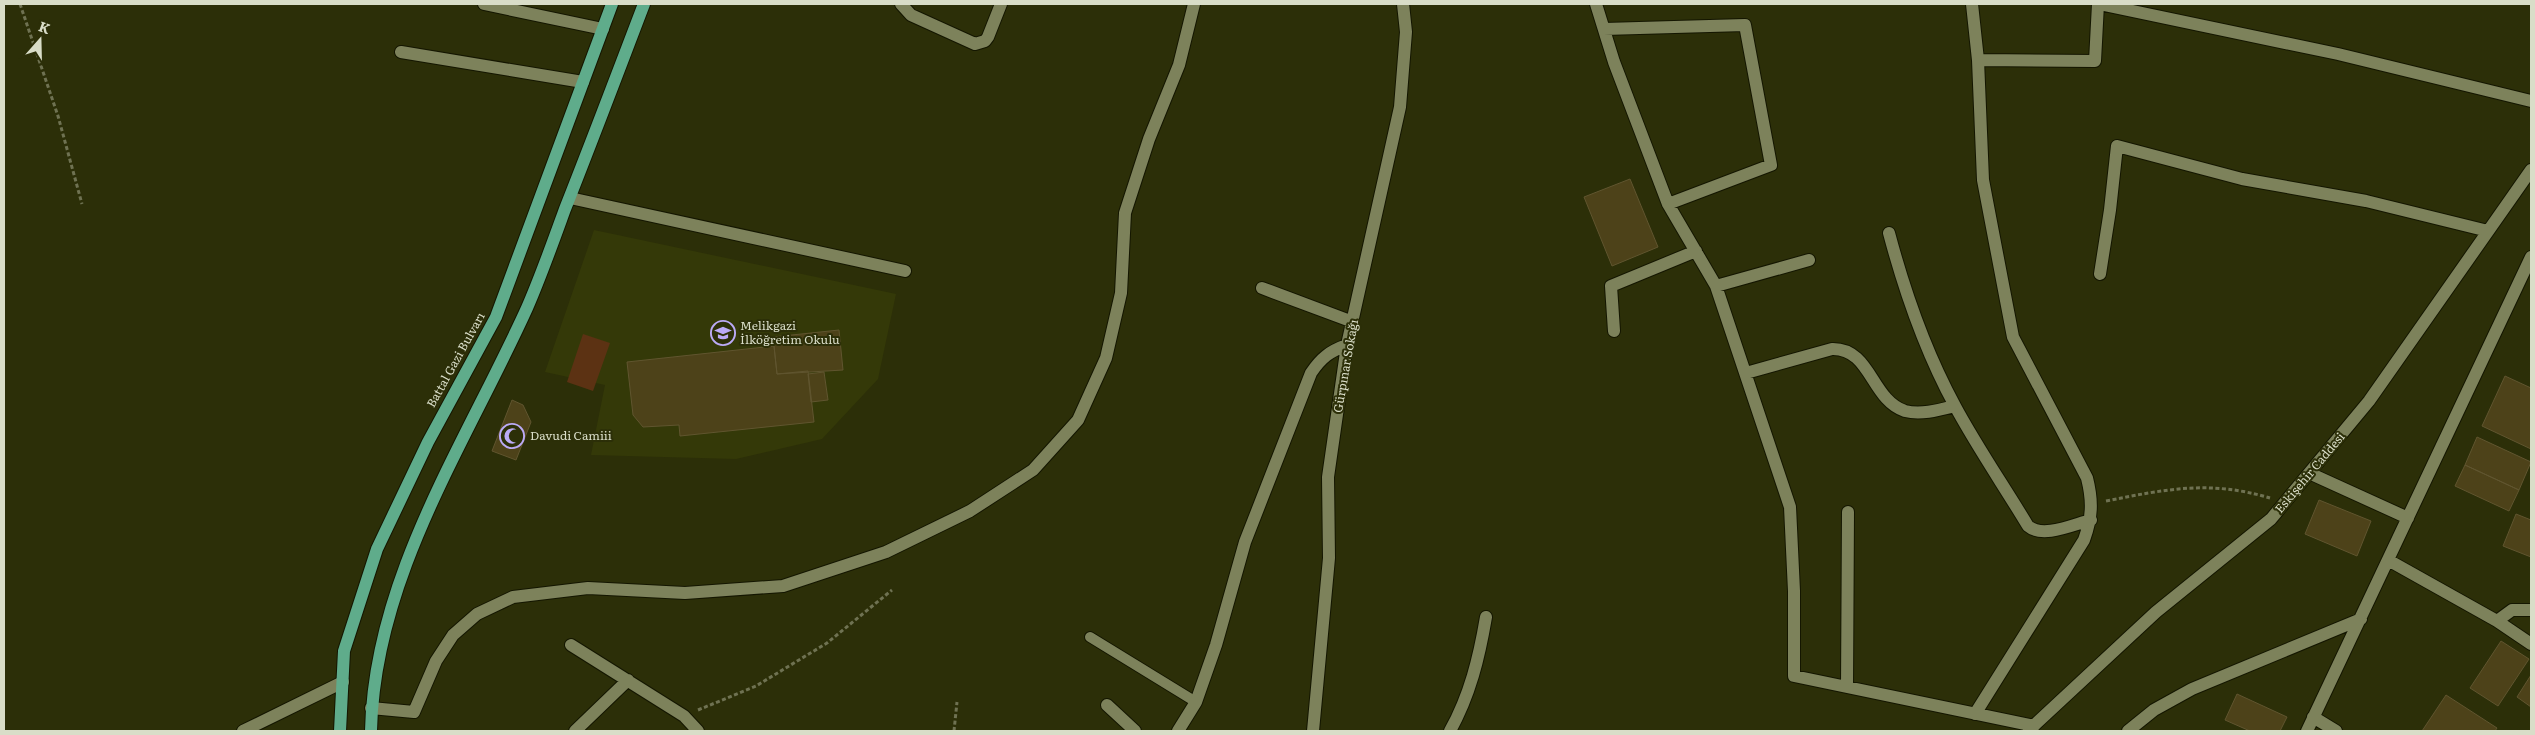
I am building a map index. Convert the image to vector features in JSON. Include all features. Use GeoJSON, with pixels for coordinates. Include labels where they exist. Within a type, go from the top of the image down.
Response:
{"type":"FeatureCollection","features":[{"type":"Feature","properties":{"kind":"main road","name":"Battal Gazi Bulvarı"},"geometry":{"type":"LineString","coordinates":[[340,731],[344,652],[377,549],[428,442],[496,317],[612,4]]}},
{"type":"Feature","properties":{"kind":"main road"},"geometry":{"type":"LineString","coordinates":[[371,731],[371,708],[385,634],[405,565],[434,499],[528,306],[644,4]]}},
{"type":"Feature","properties":{"kind":"street"},"geometry":{"type":"LineString","coordinates":[[484,4],[603,29]]}},
{"type":"Feature","properties":{"kind":"street"},"geometry":{"type":"LineString","coordinates":[[901,4],[911,15],[975,44],[985,41],[988,37],[1001,4]]}},
{"type":"Feature","properties":{"kind":"street"},"geometry":{"type":"LineString","coordinates":[[371,708],[414,712],[436,661],[453,635],[477,614],[513,597],[588,588],[686,593],[783,586],[886,552],[970,511],[1033,470],[1078,420],[1106,358],[1121,293],[1125,213],[1149,139],[1179,65],[1194,4]]}},
{"type":"Feature","properties":{"kind":"street","name":"Gürpınar Sokağı"},"geometry":{"type":"LineString","coordinates":[[1313,731],[1328,558],[1328,477],[1347,345],[1400,107],[1406,32],[1403,4]]}},
{"type":"Feature","properties":{"kind":"street"},"geometry":{"type":"LineString","coordinates":[[1596,4],[1668,204],[1716,286],[1790,508],[1794,592],[1794,676],[1975,714],[2031,730]]}},
{"type":"Feature","properties":{"kind":"street"},"geometry":{"type":"LineString","coordinates":[[1972,4],[1978,60],[1983,180],[2013,337],[2087,478],[2092,504],[2091,520],[2084,540],[1975,714]]}},
{"type":"Feature","properties":{"kind":"street"},"geometry":{"type":"LineString","coordinates":[[1978,60],[2095,62],[2098,4],[2338,54],[2531,101]]}},
{"type":"Feature","properties":{"kind":"street"},"geometry":{"type":"LineString","coordinates":[[1604,29],[1745,25],[1771,165],[1668,204]]}},
{"type":"Feature","properties":{"kind":"street"},"geometry":{"type":"LineString","coordinates":[[402,52],[583,82]]}},
{"type":"Feature","properties":{"kind":"street"},"geometry":{"type":"LineString","coordinates":[[2100,274],[2110,210],[2116,146],[2242,179],[2366,201],[2488,231]]}},
{"type":"Feature","properties":{"kind":"street","name":"Eskişehir Caddesi"},"geometry":{"type":"LineString","coordinates":[[2031,730],[2156,612],[2271,519],[2369,402],[2531,170]]}},
{"type":"Feature","properties":{"kind":"street"},"geometry":{"type":"LineString","coordinates":[[570,198],[905,271]]}},
{"type":"Feature","properties":{"kind":"street"},"geometry":{"type":"LineString","coordinates":[[1889,233],[1908,301],[1955,406],[2032,530],[2042,532],[2091,520]]}},
{"type":"Feature","properties":{"kind":"street"},"geometry":{"type":"LineString","coordinates":[[1614,331],[1611,286],[1696,252]]}},
{"type":"Feature","properties":{"kind":"street"},"geometry":{"type":"LineString","coordinates":[[2306,731],[2361,619],[2531,257]]}},
{"type":"Feature","properties":{"kind":"street"},"geometry":{"type":"LineString","coordinates":[[1716,286],[1809,260]]}},
{"type":"Feature","properties":{"kind":"street"},"geometry":{"type":"LineString","coordinates":[[1262,288],[1353,322]]}},
{"type":"Feature","properties":{"kind":"street"},"geometry":{"type":"LineString","coordinates":[[1178,731],[1196,702],[1216,645],[1245,542],[1311,374],[1319,360],[1332,350],[1347,345]]}},
{"type":"Feature","properties":{"kind":"street"},"geometry":{"type":"LineString","coordinates":[[1746,373],[1841,348],[1858,357],[1884,397],[1894,406],[1907,411],[1930,412],[1955,406]]}},
{"type":"Feature","properties":{"kind":"street"},"geometry":{"type":"LineString","coordinates":[[2310,473],[2408,518]]}},
{"type":"Feature","properties":{"kind":"street"},"geometry":{"type":"LineString","coordinates":[[1847,687],[1848,512]]}},
{"type":"Feature","properties":{"kind":"street"},"geometry":{"type":"LineString","coordinates":[[2388,560],[2497,621],[2531,644]]}},
{"type":"Feature","properties":{"kind":"street"},"geometry":{"type":"LineString","coordinates":[[2497,621],[2512,610],[2531,610]]}},
{"type":"Feature","properties":{"kind":"street"},"geometry":{"type":"LineString","coordinates":[[1450,731],[1463,707],[1478,663],[1486,617]]}},
{"type":"Feature","properties":{"kind":"street"},"geometry":{"type":"LineString","coordinates":[[2128,731],[2154,710],[2192,689],[2361,619]]}},
{"type":"Feature","properties":{"kind":"street"},"geometry":{"type":"LineString","coordinates":[[571,644],[684,716],[698,731]]}},
{"type":"Feature","properties":{"kind":"street"},"geometry":{"type":"LineString","coordinates":[[575,731],[628,680]]}},
{"type":"Feature","properties":{"kind":"street"},"geometry":{"type":"LineString","coordinates":[[243,731],[343,682]]}},
{"type":"Feature","properties":{"kind":"street"},"geometry":{"type":"LineString","coordinates":[[1107,705],[1135,731]]}},
{"type":"Feature","properties":{"kind":"street"},"geometry":{"type":"LineString","coordinates":[[2313,717],[2336,731]]}},
{"type":"Feature","properties":{"kind":"lane"},"geometry":{"type":"LineString","coordinates":[[1090,637],[1196,702]]}},
{"type":"Feature","properties":{"kind":"path"},"geometry":{"type":"LineString","coordinates":[[20,4],[58,116],[82,204]]}},
{"type":"Feature","properties":{"kind":"path"},"geometry":{"type":"LineString","coordinates":[[2092,504],[2148,493],[2204,486],[2245,490],[2285,503]]}},
{"type":"Feature","properties":{"kind":"path"},"geometry":{"type":"LineString","coordinates":[[684,716],[756,686],[819,648],[892,590]]}},
{"type":"Feature","properties":{"kind":"path"},"geometry":{"type":"LineString","coordinates":[[954,731],[957,702]]}},
{"type":"Feature","properties":{"kind":"shaded area","name":"Melikgazi İlköğretim Okulu"},"geometry":{"type":"Polygon","coordinates":[[[594,230],[896,294],[878,379],[822,439],[736,459],[591,455],[605,385],[545,372],[594,230]]]}},
{"type":"Feature","properties":{"kind":"shaded area"},"geometry":{"type":"Polygon","coordinates":[[[583,334],[610,343],[593,391],[567,382],[583,334]]]}},
{"type":"Feature","properties":{"kind":"building"},"geometry":{"type":"Polygon","coordinates":[[[1630,179],[1658,247],[1612,266],[1584,197],[1630,179]]]}},
{"type":"Feature","properties":{"kind":"building"},"geometry":{"type":"Polygon","coordinates":[[[839,330],[843,370],[777,374],[773,337],[839,330]]]}},
{"type":"Feature","properties":{"kind":"building"},"geometry":{"type":"Polygon","coordinates":[[[774,346],[777,374],[808,371],[814,422],[680,436],[679,425],[643,427],[633,415],[627,362],[774,346]]]}},
{"type":"Feature","properties":{"kind":"building"},"geometry":{"type":"Polygon","coordinates":[[[824,372],[828,400],[811,402],[808,374],[824,372]]]}},
{"type":"Feature","properties":{"kind":"building"},"geometry":{"type":"Polygon","coordinates":[[[2505,376],[2531,388],[2531,449],[2482,426],[2505,376]]]}},
{"type":"Feature","properties":{"kind":"building","name":"Davudi Camiii"},"geometry":{"type":"Polygon","coordinates":[[[512,400],[523,405],[531,422],[516,460],[492,451],[512,400]]]}},
{"type":"Feature","properties":{"kind":"building"},"geometry":{"type":"Polygon","coordinates":[[[2477,437],[2531,462],[2519,490],[2465,465],[2477,437]]]}},
{"type":"Feature","properties":{"kind":"building"},"geometry":{"type":"Polygon","coordinates":[[[2465,465],[2519,490],[2509,511],[2455,486],[2465,465]]]}},
{"type":"Feature","properties":{"kind":"building"},"geometry":{"type":"Polygon","coordinates":[[[2319,500],[2371,521],[2357,556],[2305,534],[2319,500]]]}},
{"type":"Feature","properties":{"kind":"building"},"geometry":{"type":"Polygon","coordinates":[[[2516,514],[2531,520],[2531,557],[2503,546],[2516,514]]]}},
{"type":"Feature","properties":{"kind":"building"},"geometry":{"type":"Polygon","coordinates":[[[2501,641],[2529,659],[2498,706],[2470,688],[2501,641]]]}},
{"type":"Feature","properties":{"kind":"building"},"geometry":{"type":"Polygon","coordinates":[[[2531,675],[2531,707],[2517,697],[2531,675]]]}},
{"type":"Feature","properties":{"kind":"building"},"geometry":{"type":"Polygon","coordinates":[[[2237,694],[2287,717],[2280,731],[2250,731],[2225,720],[2237,694]]]}},
{"type":"Feature","properties":{"kind":"building"},"geometry":{"type":"Polygon","coordinates":[[[2446,695],[2497,728],[2495,731],[2422,731],[2446,695]]]}},
{"type":"Feature","properties":{"kind":"place","name":"Melikgazi İlköğretim Okulu"},"geometry":{"type":"Point","coordinates":[723,333]}},
{"type":"Feature","properties":{"kind":"place","name":"Davudi Camiii"},"geometry":{"type":"Point","coordinates":[512,436]}}]}
